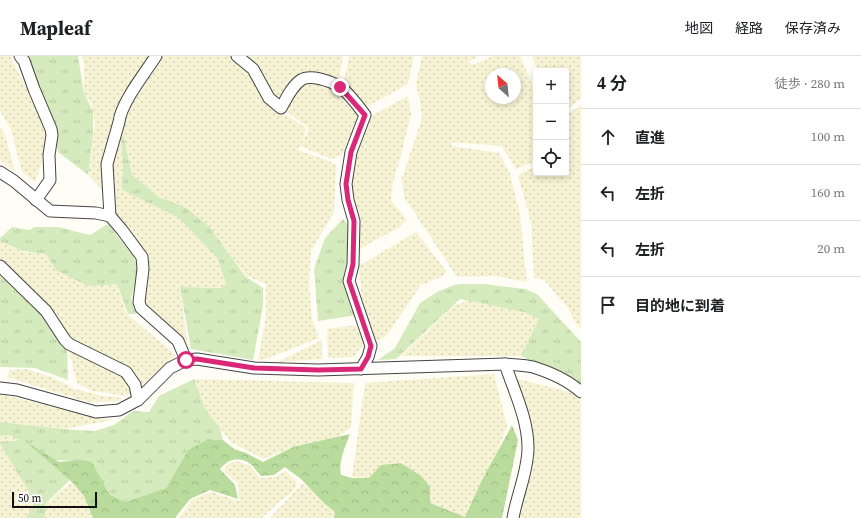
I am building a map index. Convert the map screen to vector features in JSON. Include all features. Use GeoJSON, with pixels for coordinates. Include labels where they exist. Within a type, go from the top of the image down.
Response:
{"type":"FeatureCollection","features":[{"type":"Feature","properties":{"kind":"street"},"geometry":{"type":"LineString","coordinates":[[20,56],[24,61],[52,135],[49,155],[50,180],[36,200]]}},
{"type":"Feature","properties":{"kind":"street"},"geometry":{"type":"LineString","coordinates":[[156,56],[120,115],[107,164],[110,216],[142,257],[143,269],[138,302],[141,308],[178,341],[186,360]]}},
{"type":"Feature","properties":{"kind":"street"},"geometry":{"type":"LineString","coordinates":[[237,56],[253,69],[269,98],[280,108],[295,86],[300,81],[308,77],[322,80],[340,87],[365,115],[351,152],[346,184],[348,200],[354,221],[353,264],[349,281],[371,346],[368,357],[361,369]]}},
{"type":"Feature","properties":{"kind":"street"},"geometry":{"type":"LineString","coordinates":[[0,172],[14,181],[50,211],[96,213],[110,216]]}},
{"type":"Feature","properties":{"kind":"street"},"geometry":{"type":"LineString","coordinates":[[0,266],[46,311],[69,344],[126,372],[135,385],[138,400]]}},
{"type":"Feature","properties":{"kind":"street"},"geometry":{"type":"LineString","coordinates":[[0,388],[17,390],[96,412],[119,410],[138,400],[170,368],[186,360],[197,359],[254,368],[318,370],[505,364],[532,367],[575,386],[581,392]]}},
{"type":"Feature","properties":{"kind":"street"},"geometry":{"type":"LineString","coordinates":[[505,364],[522,413],[526,428],[528,448],[525,469],[513,518]]}},
{"type":"Feature","properties":{"kind":"shaded area"},"geometry":{"type":"Polygon","coordinates":[[[0,56],[10,56],[47,128],[41,165],[35,182],[22,172],[11,129],[0,111],[0,56]]]}},
{"type":"Feature","properties":{"kind":"shaded area"},"geometry":{"type":"Polygon","coordinates":[[[82,56],[151,56],[120,104],[106,194],[88,175],[95,124],[92,104],[84,93],[84,65],[82,56]]]}},
{"type":"Feature","properties":{"kind":"shaded area"},"geometry":{"type":"Polygon","coordinates":[[[160,56],[232,56],[251,71],[268,103],[306,128],[302,143],[309,129],[308,127],[284,110],[279,100],[257,68],[243,56],[343,56],[337,91],[358,117],[342,155],[331,159],[300,146],[298,150],[336,164],[334,212],[311,251],[309,284],[312,319],[319,338],[266,359],[258,360],[266,316],[266,284],[246,276],[209,226],[185,207],[159,197],[132,175],[124,137],[121,139],[123,166],[122,190],[179,218],[218,259],[226,284],[221,288],[180,287],[188,349],[177,331],[148,311],[144,296],[149,266],[145,251],[115,216],[109,163],[124,126],[126,113],[160,56]]]}},
{"type":"Feature","properties":{"kind":"shaded area"},"geometry":{"type":"Polygon","coordinates":[[[349,56],[414,56],[408,84],[365,108],[344,82],[349,56]]]}},
{"type":"Feature","properties":{"kind":"shaded area"},"geometry":{"type":"Polygon","coordinates":[[[422,56],[479,56],[468,62],[473,65],[493,56],[520,56],[533,87],[533,162],[516,169],[502,146],[452,142],[452,146],[499,153],[510,174],[520,214],[527,282],[495,276],[457,277],[404,197],[402,178],[422,118],[416,84],[422,56]]]}},
{"type":"Feature","properties":{"kind":"shaded area"},"geometry":{"type":"Polygon","coordinates":[[[532,56],[581,56],[581,99],[569,107],[569,68],[537,68],[532,56]]]}},
{"type":"Feature","properties":{"kind":"shaded area"},"geometry":{"type":"Polygon","coordinates":[[[408,96],[411,115],[393,182],[391,200],[407,220],[400,227],[359,250],[360,218],[355,202],[348,191],[353,157],[368,118],[408,96]]]}},
{"type":"Feature","properties":{"kind":"shaded area"},"geometry":{"type":"Polygon","coordinates":[[[581,105],[581,328],[577,325],[568,308],[544,280],[534,278],[531,222],[518,176],[523,172],[533,168],[533,176],[569,176],[569,113],[581,105]]]}},
{"type":"Feature","properties":{"kind":"shaded area"},"geometry":{"type":"Polygon","coordinates":[[[0,127],[5,135],[15,172],[0,160],[0,127]]]}},
{"type":"Feature","properties":{"kind":"shaded area"},"geometry":{"type":"Polygon","coordinates":[[[416,232],[447,272],[443,276],[421,285],[387,335],[376,343],[362,299],[359,266],[416,232]]]}},
{"type":"Feature","properties":{"kind":"shaded area"},"geometry":{"type":"Polygon","coordinates":[[[0,241],[24,252],[46,254],[56,270],[117,284],[126,313],[176,355],[142,385],[137,375],[86,345],[71,341],[55,313],[0,261],[0,241]]]}},
{"type":"Feature","properties":{"kind":"shaded area"},"geometry":{"type":"Polygon","coordinates":[[[472,298],[502,302],[540,319],[521,356],[401,356],[452,307],[472,298]]]}},
{"type":"Feature","properties":{"kind":"shaded area"},"geometry":{"type":"Polygon","coordinates":[[[356,325],[364,343],[354,357],[328,358],[327,329],[356,325]]]}},
{"type":"Feature","properties":{"kind":"shaded area"},"geometry":{"type":"Polygon","coordinates":[[[322,340],[322,359],[278,362],[322,340]]]}},
{"type":"Feature","properties":{"kind":"shaded area"},"geometry":{"type":"Polygon","coordinates":[[[69,351],[116,370],[124,375],[129,383],[132,393],[124,396],[92,391],[77,383],[69,351]]]}},
{"type":"Feature","properties":{"kind":"shaded area"},"geometry":{"type":"Polygon","coordinates":[[[27,369],[51,377],[75,389],[122,399],[120,401],[87,402],[7,377],[10,370],[27,369]]]}},
{"type":"Feature","properties":{"kind":"shaded area"},"geometry":{"type":"Polygon","coordinates":[[[494,374],[507,426],[490,471],[482,480],[465,517],[429,503],[421,478],[401,462],[380,466],[369,478],[352,477],[365,383],[494,374]]]}},
{"type":"Feature","properties":{"kind":"shaded area"},"geometry":{"type":"Polygon","coordinates":[[[514,378],[574,393],[581,401],[581,518],[521,518],[520,506],[532,434],[514,378]]]}},
{"type":"Feature","properties":{"kind":"shaded area"},"geometry":{"type":"Polygon","coordinates":[[[194,379],[354,383],[351,427],[338,437],[293,447],[263,459],[231,442],[205,409],[194,379]]]}},
{"type":"Feature","properties":{"kind":"shaded area"},"geometry":{"type":"Polygon","coordinates":[[[0,395],[93,417],[113,420],[63,429],[0,422],[0,395]]]}},
{"type":"Feature","properties":{"kind":"shaded area"},"geometry":{"type":"Polygon","coordinates":[[[10,435],[22,439],[0,442],[0,436],[10,435]]]}},
{"type":"Feature","properties":{"kind":"shaded area"},"geometry":{"type":"Polygon","coordinates":[[[0,444],[26,486],[33,506],[27,518],[0,518],[0,444]]]}},
{"type":"Feature","properties":{"kind":"shaded area"},"geometry":{"type":"Polygon","coordinates":[[[236,461],[249,465],[260,478],[274,477],[286,471],[297,483],[295,488],[292,493],[281,500],[262,518],[179,518],[192,500],[211,492],[239,501],[238,483],[223,471],[228,464],[236,461]]]}},
{"type":"Feature","properties":{"kind":"shaded area"},"geometry":{"type":"Polygon","coordinates":[[[72,482],[84,496],[93,518],[45,518],[45,504],[72,482]]]}},
{"type":"Feature","properties":{"kind":"shaded area"},"geometry":{"type":"Polygon","coordinates":[[[303,483],[338,513],[332,518],[270,518],[303,483]]]}},
{"type":"Feature","properties":{"kind":"green space"},"geometry":{"type":"Polygon","coordinates":[[[25,56],[78,56],[84,93],[93,111],[93,135],[88,175],[58,152],[54,123],[25,56]]]}},
{"type":"Feature","properties":{"kind":"green space"},"geometry":{"type":"Polygon","coordinates":[[[124,137],[132,175],[159,197],[185,207],[209,226],[245,276],[263,288],[263,306],[253,360],[191,349],[180,287],[221,288],[226,284],[218,259],[179,218],[122,190],[123,166],[121,139],[124,137]]]}},
{"type":"Feature","properties":{"kind":"green space"},"geometry":{"type":"Polygon","coordinates":[[[343,219],[349,225],[350,250],[344,274],[348,295],[357,315],[318,321],[314,269],[325,238],[343,219]]]}},
{"type":"Feature","properties":{"kind":"green space"},"geometry":{"type":"Polygon","coordinates":[[[108,224],[133,256],[139,269],[131,299],[136,314],[128,314],[117,284],[88,286],[56,270],[46,254],[23,251],[0,241],[0,238],[12,227],[29,230],[35,227],[58,227],[90,235],[108,224]]]}},
{"type":"Feature","properties":{"kind":"green space"},"geometry":{"type":"Polygon","coordinates":[[[0,270],[23,290],[67,347],[68,380],[35,368],[0,367],[0,270]]]}},
{"type":"Feature","properties":{"kind":"green space"},"geometry":{"type":"Polygon","coordinates":[[[484,284],[525,289],[537,294],[581,342],[581,388],[566,377],[521,356],[539,319],[524,312],[460,299],[396,359],[378,360],[395,348],[420,303],[437,292],[454,285],[484,284]]]}},
{"type":"Feature","properties":{"kind":"green space"},"geometry":{"type":"Polygon","coordinates":[[[194,379],[205,409],[220,428],[223,440],[208,439],[188,450],[166,488],[125,502],[109,494],[91,462],[55,460],[33,446],[70,480],[45,504],[45,518],[26,518],[33,506],[28,490],[0,444],[0,442],[20,440],[10,435],[0,436],[0,422],[95,431],[114,425],[133,411],[149,412],[159,396],[194,379]]]}},
{"type":"Feature","properties":{"kind":"green space"},"geometry":{"type":"Polygon","coordinates":[[[512,425],[518,440],[502,518],[334,518],[335,512],[324,503],[301,479],[285,467],[274,475],[261,476],[251,464],[237,459],[226,463],[220,469],[235,485],[238,499],[210,490],[190,499],[175,518],[93,518],[84,496],[72,482],[25,441],[59,462],[82,460],[92,462],[109,494],[125,502],[166,488],[188,450],[208,439],[223,440],[234,449],[246,453],[263,462],[293,447],[350,434],[341,460],[341,475],[352,478],[369,478],[381,465],[401,463],[421,476],[430,487],[430,503],[465,517],[482,480],[512,425]]]}},
{"type":"Feature","properties":{"kind":"route"},"geometry":{"type":"LineString","coordinates":[[186,360],[197,359],[254,368],[318,370],[361,369],[368,357],[371,346],[349,281],[353,264],[354,221],[348,200],[346,184],[351,152],[365,115],[340,87]]}}]}
